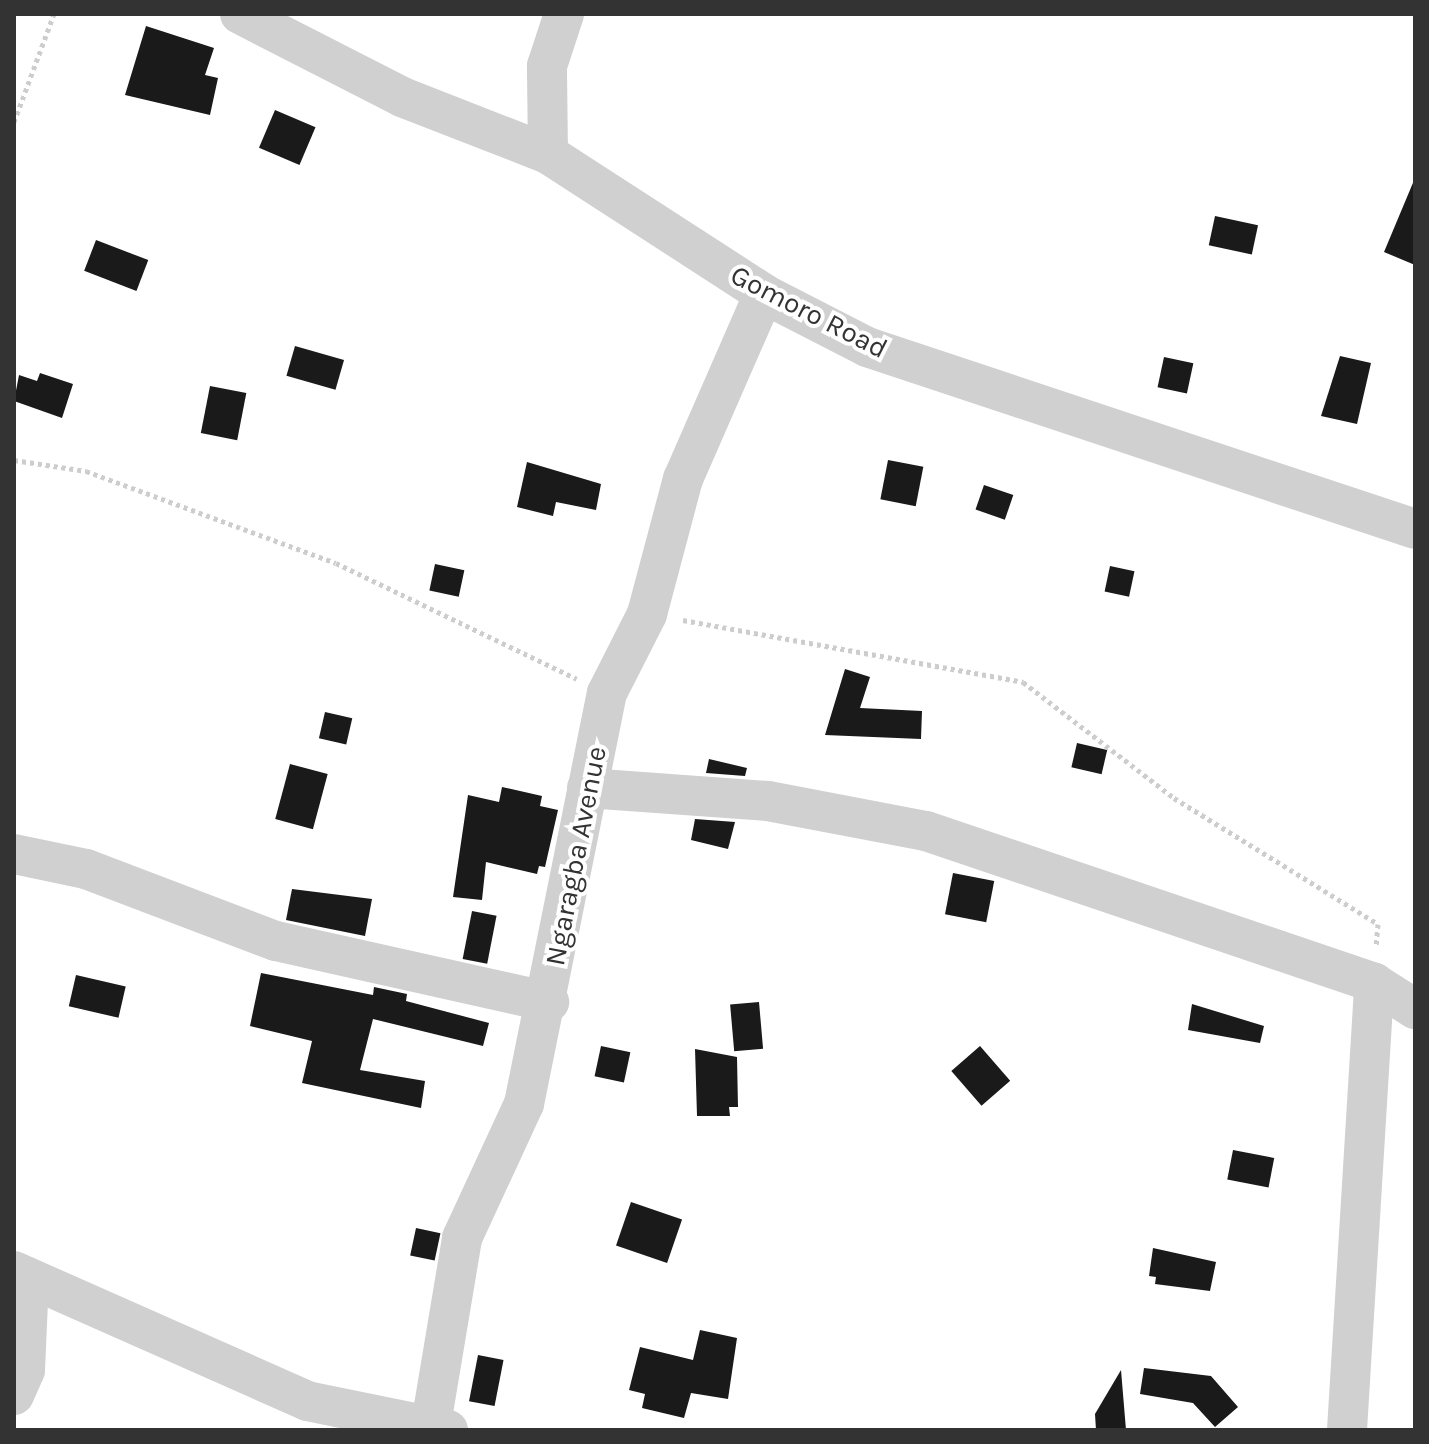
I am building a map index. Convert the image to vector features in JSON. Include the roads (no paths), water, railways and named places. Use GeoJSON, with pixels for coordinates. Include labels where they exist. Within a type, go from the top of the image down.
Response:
{"type":"FeatureCollection","features":[{"type":"Feature","properties":{"kind":"street","name":"Gomoro Road"},"geometry":{"type":"LineString","coordinates":[[240,14],[402,97],[548,154],[764,294],[867,347],[1415,529]]}},
{"type":"Feature","properties":{"kind":"street"},"geometry":{"type":"LineString","coordinates":[[548,154],[547,66],[564,14]]}},
{"type":"Feature","properties":{"kind":"street","name":"Ngaragba Avenue"},"geometry":{"type":"LineString","coordinates":[[437,1428],[462,1238],[524,1104],[549,1002],[607,693],[647,614],[683,479],[764,294]]}},
{"type":"Feature","properties":{"kind":"street"},"geometry":{"type":"LineString","coordinates":[[587,788],[768,801],[926,831],[1374,983],[1415,1009]]}},
{"type":"Feature","properties":{"kind":"street"},"geometry":{"type":"LineString","coordinates":[[14,854],[86,869],[276,941],[549,1002]]}},
{"type":"Feature","properties":{"kind":"street"},"geometry":{"type":"LineString","coordinates":[[1347,1430],[1374,983]]}},
{"type":"Feature","properties":{"kind":"street"},"geometry":{"type":"LineString","coordinates":[[14,1395],[25,1370],[21,1274],[307,1401],[437,1428]]}}]}
